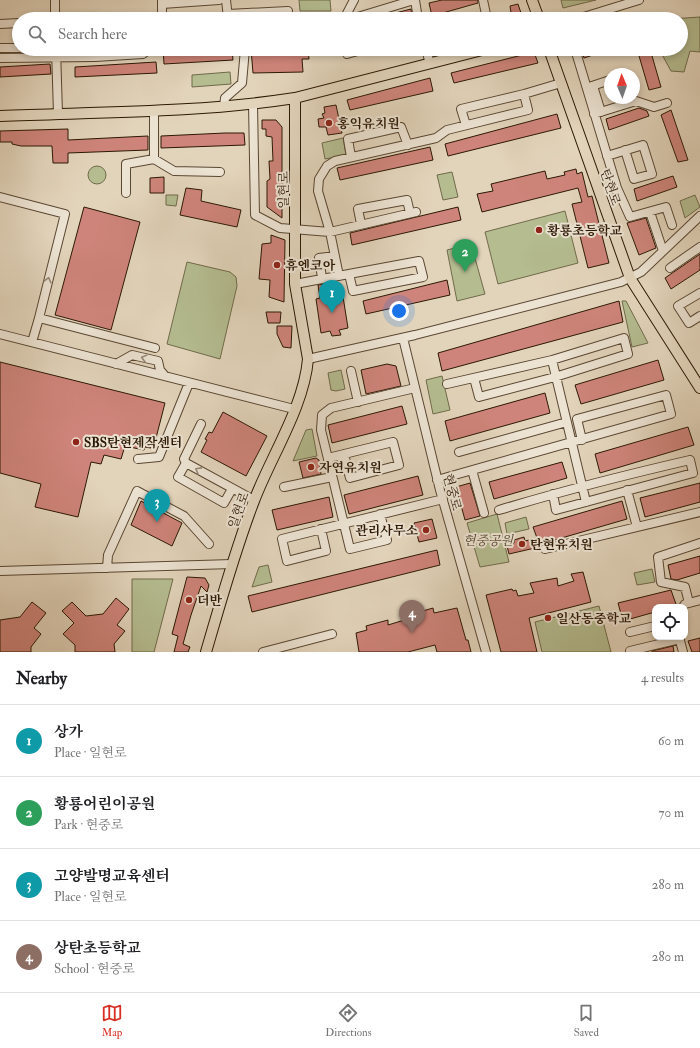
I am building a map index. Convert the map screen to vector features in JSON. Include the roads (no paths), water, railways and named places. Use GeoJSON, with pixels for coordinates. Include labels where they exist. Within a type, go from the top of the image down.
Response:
{"type":"FeatureCollection","features":[{"type":"Feature","properties":{"kind":"main road"},"geometry":{"type":"LineString","coordinates":[[532,0],[536,12]]}},
{"type":"Feature","properties":{"kind":"main road"},"geometry":{"type":"LineString","coordinates":[[0,116],[154,110],[253,104],[296,98],[460,56]]}},
{"type":"Feature","properties":{"kind":"main road","name":"탄현로"},"geometry":{"type":"LineString","coordinates":[[552,56],[630,278],[700,388]]}},
{"type":"Feature","properties":{"kind":"main road","name":"일현로"},"geometry":{"type":"LineString","coordinates":[[206,652],[232,564],[254,500],[294,410],[306,373],[308,359],[295,284],[296,98]]}},
{"type":"Feature","properties":{"kind":"street"},"geometry":{"type":"LineString","coordinates":[[55,0],[55,12]]}},
{"type":"Feature","properties":{"kind":"street"},"geometry":{"type":"LineString","coordinates":[[162,2],[219,0]]}},
{"type":"Feature","properties":{"kind":"street"},"geometry":{"type":"LineString","coordinates":[[226,0],[227,12]]}},
{"type":"Feature","properties":{"kind":"street"},"geometry":{"type":"LineString","coordinates":[[348,12],[354,0]]}},
{"type":"Feature","properties":{"kind":"street"},"geometry":{"type":"LineString","coordinates":[[374,12],[414,0],[417,12]]}},
{"type":"Feature","properties":{"kind":"street"},"geometry":{"type":"LineString","coordinates":[[483,0],[486,12]]}},
{"type":"Feature","properties":{"kind":"street"},"geometry":{"type":"LineString","coordinates":[[600,12],[639,0]]}},
{"type":"Feature","properties":{"kind":"street"},"geometry":{"type":"LineString","coordinates":[[278,12],[288,11]]}},
{"type":"Feature","properties":{"kind":"street"},"geometry":{"type":"LineString","coordinates":[[0,24],[12,23]]}},
{"type":"Feature","properties":{"kind":"street"},"geometry":{"type":"LineString","coordinates":[[0,48],[12,48]]}},
{"type":"Feature","properties":{"kind":"street"},"geometry":{"type":"LineString","coordinates":[[0,58],[22,56]]}},
{"type":"Feature","properties":{"kind":"street"},"geometry":{"type":"LineString","coordinates":[[56,56],[58,114]]}},
{"type":"Feature","properties":{"kind":"street"},"geometry":{"type":"LineString","coordinates":[[224,106],[225,98],[242,83],[244,56]]}},
{"type":"Feature","properties":{"kind":"street"},"geometry":{"type":"LineString","coordinates":[[428,56],[430,64]]}},
{"type":"Feature","properties":{"kind":"street"},"geometry":{"type":"LineString","coordinates":[[578,56],[598,113],[607,156],[617,188],[630,217],[666,207],[672,225]]}},
{"type":"Feature","properties":{"kind":"street"},"geometry":{"type":"LineString","coordinates":[[466,125],[461,109],[524,94],[561,83]]}},
{"type":"Feature","properties":{"kind":"street"},"geometry":{"type":"LineString","coordinates":[[590,87],[604,84]]}},
{"type":"Feature","properties":{"kind":"street"},"geometry":{"type":"LineString","coordinates":[[339,276],[330,232],[318,191],[319,179],[327,166],[335,161],[436,138],[447,130],[528,110],[524,94]]}},
{"type":"Feature","properties":{"kind":"street"},"geometry":{"type":"LineString","coordinates":[[598,113],[636,101],[654,107],[667,103]]}},
{"type":"Feature","properties":{"kind":"street"},"geometry":{"type":"LineString","coordinates":[[253,104],[255,215],[280,228],[330,232],[413,213],[407,200],[358,209],[361,224]]}},
{"type":"Feature","properties":{"kind":"street"},"geometry":{"type":"LineString","coordinates":[[154,110],[154,159]]}},
{"type":"Feature","properties":{"kind":"street"},"geometry":{"type":"LineString","coordinates":[[351,157],[348,139],[401,127],[408,144]]}},
{"type":"Feature","properties":{"kind":"street"},"geometry":{"type":"LineString","coordinates":[[607,156],[625,150]]}},
{"type":"Feature","properties":{"kind":"street"},"geometry":{"type":"LineString","coordinates":[[126,193],[126,164],[154,159],[174,171],[220,172]]}},
{"type":"Feature","properties":{"kind":"street"},"geometry":{"type":"LineString","coordinates":[[600,193],[617,188]]}},
{"type":"Feature","properties":{"kind":"street"},"geometry":{"type":"LineString","coordinates":[[0,198],[65,214],[32,342]]}},
{"type":"Feature","properties":{"kind":"street"},"geometry":{"type":"LineString","coordinates":[[650,212],[663,251]]}},
{"type":"Feature","properties":{"kind":"street"},"geometry":{"type":"LineString","coordinates":[[308,359],[403,338],[621,282],[642,272],[700,216]]}},
{"type":"Feature","properties":{"kind":"street"},"geometry":{"type":"LineString","coordinates":[[670,268],[700,247]]}},
{"type":"Feature","properties":{"kind":"street"},"geometry":{"type":"LineString","coordinates":[[322,278],[319,258],[335,256]]}},
{"type":"Feature","properties":{"kind":"street"},"geometry":{"type":"LineString","coordinates":[[295,284],[419,261],[423,277],[352,291],[349,274]]}},
{"type":"Feature","properties":{"kind":"street"},"geometry":{"type":"LineString","coordinates":[[700,293],[678,306],[689,323],[700,316]]}},
{"type":"Feature","properties":{"kind":"street"},"geometry":{"type":"LineString","coordinates":[[39,318],[155,348]]}},
{"type":"Feature","properties":{"kind":"street"},"geometry":{"type":"LineString","coordinates":[[0,334],[294,410]]}},
{"type":"Feature","properties":{"kind":"street","name":"현중로"},"geometry":{"type":"LineString","coordinates":[[403,338],[437,480],[486,652]]}},
{"type":"Feature","properties":{"kind":"street"},"geometry":{"type":"LineString","coordinates":[[447,384],[552,360],[624,338],[628,354],[555,377],[479,397],[474,378]]}},
{"type":"Feature","properties":{"kind":"street"},"geometry":{"type":"LineString","coordinates":[[116,364],[132,355],[158,361],[160,370],[165,376]]}},
{"type":"Feature","properties":{"kind":"street"},"geometry":{"type":"LineString","coordinates":[[552,360],[586,502]]}},
{"type":"Feature","properties":{"kind":"street"},"geometry":{"type":"LineString","coordinates":[[351,371],[358,402]]}},
{"type":"Feature","properties":{"kind":"street"},"geometry":{"type":"LineString","coordinates":[[138,459],[159,457],[189,383]]}},
{"type":"Feature","properties":{"kind":"street"},"geometry":{"type":"LineString","coordinates":[[380,514],[387,540],[350,549],[322,430],[322,415],[331,408],[414,388]]}},
{"type":"Feature","properties":{"kind":"street"},"geometry":{"type":"LineString","coordinates":[[437,480],[582,440],[672,414],[666,395],[577,419],[582,440]]}},
{"type":"Feature","properties":{"kind":"street"},"geometry":{"type":"LineString","coordinates":[[459,452],[567,422]]}},
{"type":"Feature","properties":{"kind":"street"},"geometry":{"type":"LineString","coordinates":[[201,424],[184,459],[186,463],[178,477],[224,503],[232,489]]}},
{"type":"Feature","properties":{"kind":"street"},"geometry":{"type":"LineString","coordinates":[[328,458],[344,454],[393,442],[399,465],[350,478],[344,454]]}},
{"type":"Feature","properties":{"kind":"street"},"geometry":{"type":"LineString","coordinates":[[498,510],[582,485],[690,460],[693,473],[556,510],[552,494]]}},
{"type":"Feature","properties":{"kind":"street"},"geometry":{"type":"LineString","coordinates":[[186,463],[254,500]]}},
{"type":"Feature","properties":{"kind":"street"},"geometry":{"type":"LineString","coordinates":[[472,470],[484,513]]}},
{"type":"Feature","properties":{"kind":"street"},"geometry":{"type":"LineString","coordinates":[[284,487],[332,477]]}},
{"type":"Feature","properties":{"kind":"street"},"geometry":{"type":"LineString","coordinates":[[627,490],[637,527]]}},
{"type":"Feature","properties":{"kind":"street"},"geometry":{"type":"LineString","coordinates":[[107,568],[108,555],[137,491],[184,516],[209,544]]}},
{"type":"Feature","properties":{"kind":"street"},"geometry":{"type":"LineString","coordinates":[[320,529],[326,551],[287,561],[282,538],[443,499]]}},
{"type":"Feature","properties":{"kind":"street"},"geometry":{"type":"LineString","coordinates":[[545,549],[700,512]]}},
{"type":"Feature","properties":{"kind":"street"},"geometry":{"type":"LineString","coordinates":[[686,604],[685,587],[661,582],[658,557],[700,543]]}},
{"type":"Feature","properties":{"kind":"street"},"geometry":{"type":"LineString","coordinates":[[0,571],[232,564]]}},
{"type":"Feature","properties":{"kind":"street"},"geometry":{"type":"LineString","coordinates":[[688,604],[700,600]]}},
{"type":"Feature","properties":{"kind":"street"},"geometry":{"type":"LineString","coordinates":[[630,632],[652,627]]}},
{"type":"Feature","properties":{"kind":"street"},"geometry":{"type":"LineString","coordinates":[[263,652],[332,634]]}},
{"type":"Feature","properties":{"kind":"street"},"geometry":{"type":"LineString","coordinates":[[630,651],[672,640]]}},
{"type":"Feature","properties":{"kind":"street"},"geometry":{"type":"LineString","coordinates":[[680,640],[683,652]]}},
{"type":"Feature","properties":{"kind":"place","name":"홍익유치원"},"geometry":{"type":"Point","coordinates":[329,123]}},
{"type":"Feature","properties":{"kind":"place","name":"황룡초등학교"},"geometry":{"type":"Point","coordinates":[539,230]}},
{"type":"Feature","properties":{"kind":"place","name":"휴엔코아"},"geometry":{"type":"Point","coordinates":[277,265]}},
{"type":"Feature","properties":{"kind":"place","name":"황룡어린이공원"},"geometry":{"type":"Point","coordinates":[465,272]}},
{"type":"Feature","properties":{"kind":"place","name":"상가"},"geometry":{"type":"Point","coordinates":[332,313]}},
{"type":"Feature","properties":{"kind":"place","name":"SBS탄현제작센터"},"geometry":{"type":"Point","coordinates":[76,442]}},
{"type":"Feature","properties":{"kind":"place","name":"자연유치원"},"geometry":{"type":"Point","coordinates":[311,467]}},
{"type":"Feature","properties":{"kind":"place","name":"고양발명교육센터"},"geometry":{"type":"Point","coordinates":[157,522]}},
{"type":"Feature","properties":{"kind":"place","name":"관리사무소"},"geometry":{"type":"Point","coordinates":[426,530]}},
{"type":"Feature","properties":{"kind":"place","name":"탄현유치원"},"geometry":{"type":"Point","coordinates":[522,544]}},
{"type":"Feature","properties":{"kind":"place","name":"더반"},"geometry":{"type":"Point","coordinates":[189,600]}},
{"type":"Feature","properties":{"kind":"place","name":"일산동중학교"},"geometry":{"type":"Point","coordinates":[548,618]}},
{"type":"Feature","properties":{"kind":"place","name":"상탄초등학교"},"geometry":{"type":"Point","coordinates":[412,633]}},
{"type":"Feature","properties":{"kind":"park label","name":"현중공원"},"geometry":{"type":"Point","coordinates":[488,540]}}]}
